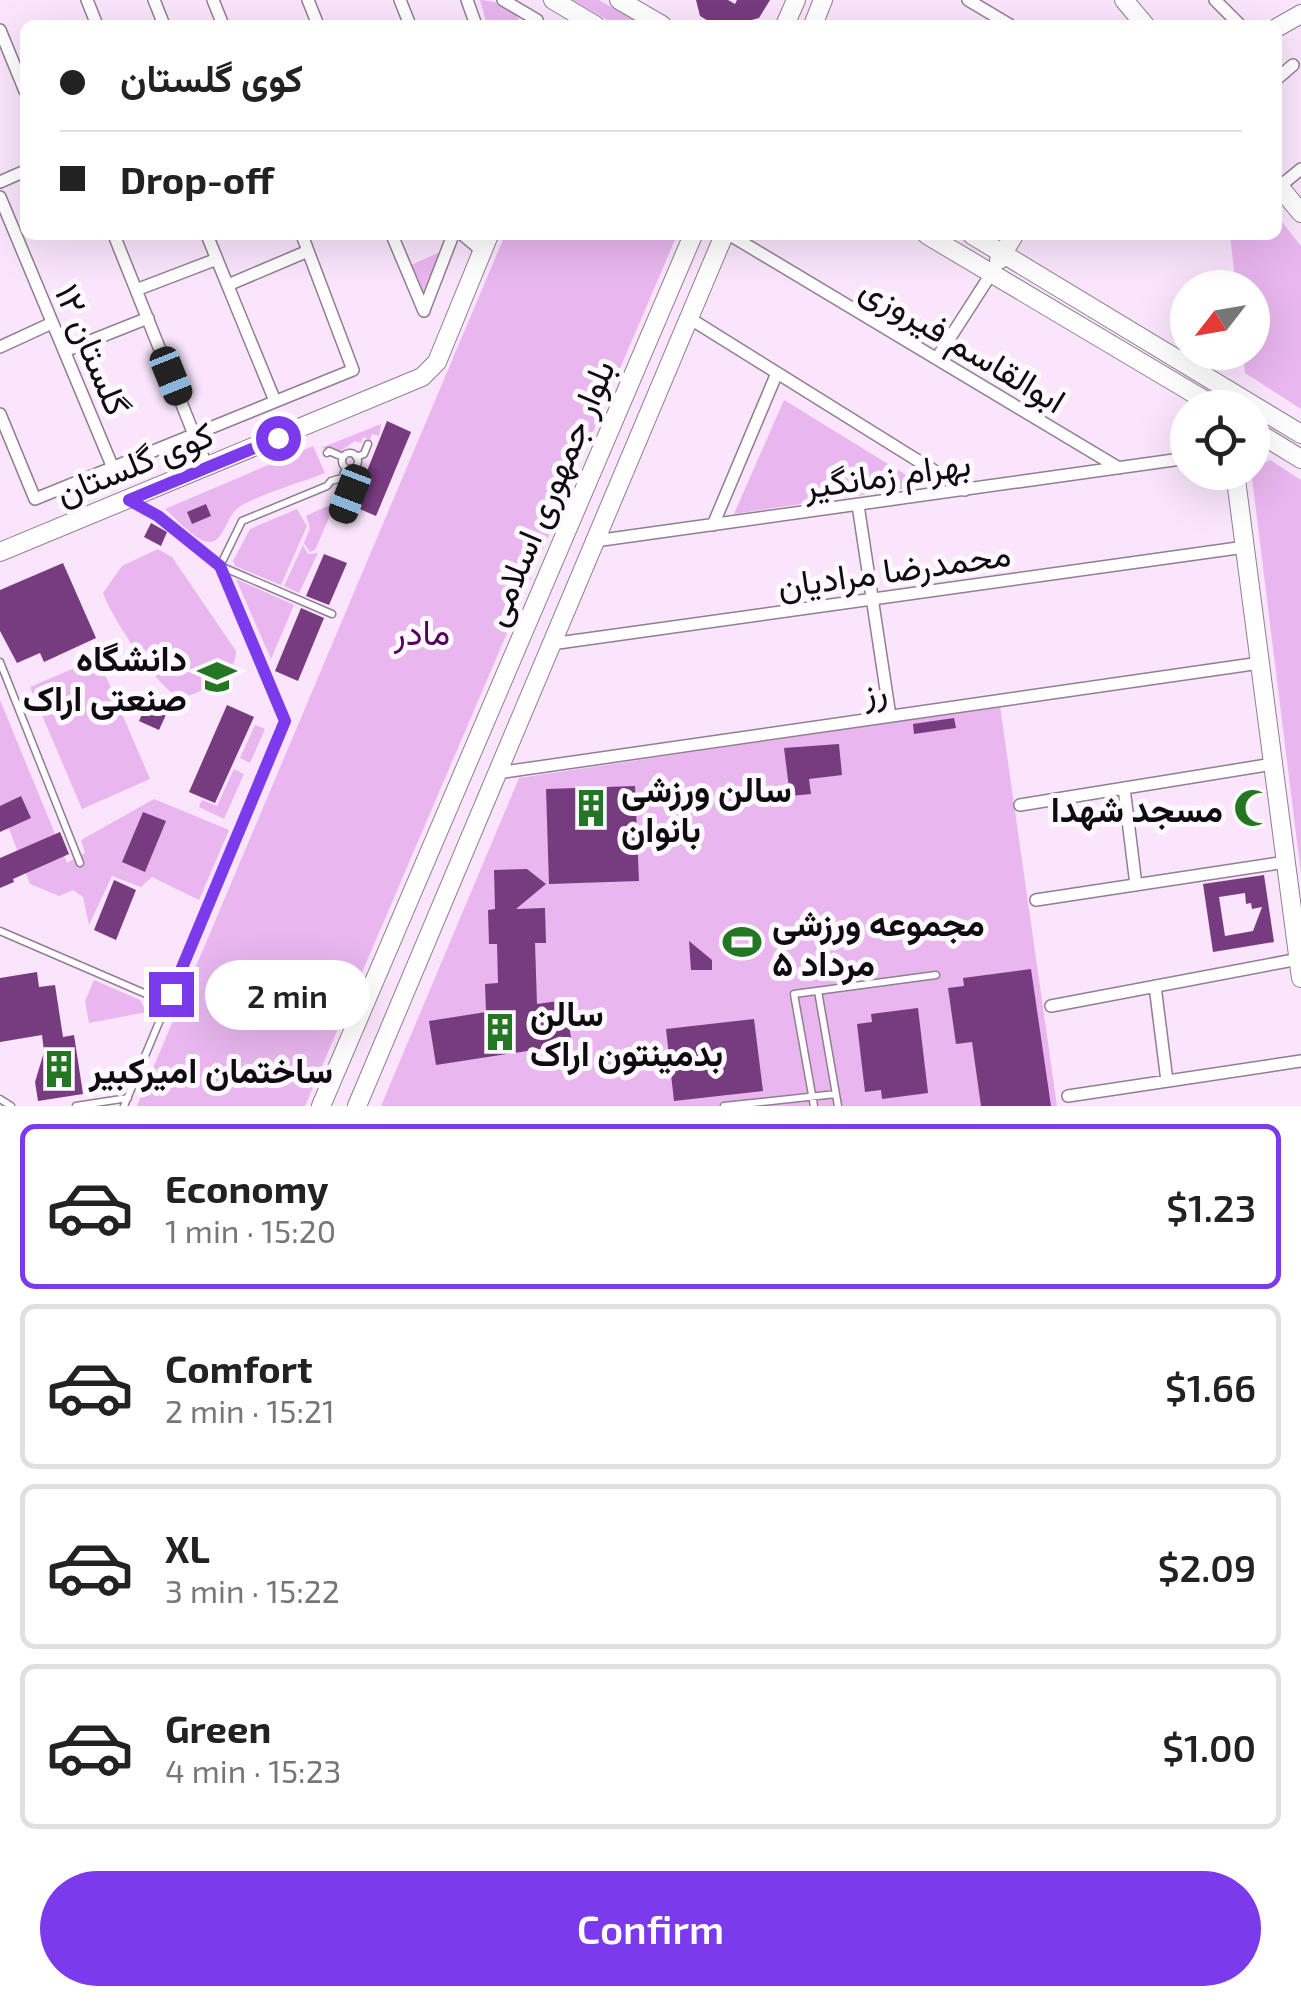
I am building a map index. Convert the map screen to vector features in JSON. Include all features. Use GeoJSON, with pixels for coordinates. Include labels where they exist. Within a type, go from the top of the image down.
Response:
{"type":"FeatureCollection","features":[{"type":"Feature","properties":{"kind":"main road"},"geometry":{"type":"LineString","coordinates":[[551,0],[586,20]]}},
{"type":"Feature","properties":{"kind":"main road"},"geometry":{"type":"LineString","coordinates":[[620,0],[654,20]]}},
{"type":"Feature","properties":{"kind":"main road"},"geometry":{"type":"LineString","coordinates":[[1124,0],[1140,20]]}},
{"type":"Feature","properties":{"kind":"main road"},"geometry":{"type":"LineString","coordinates":[[1282,191],[1301,213]]}},
{"type":"Feature","properties":{"kind":"main road","name":"بلوار جمهوری اسلامی"},"geometry":{"type":"LineString","coordinates":[[320,1106],[690,240]]}},
{"type":"Feature","properties":{"kind":"main road","name":"بلوار جمهوری اسلامی"},"geometry":{"type":"LineString","coordinates":[[356,1106],[725,240]]}},
{"type":"Feature","properties":{"kind":"main road"},"geometry":{"type":"LineString","coordinates":[[935,240],[1188,390]]}},
{"type":"Feature","properties":{"kind":"main road"},"geometry":{"type":"LineString","coordinates":[[980,240],[1216,390]]}},
{"type":"Feature","properties":{"kind":"main road"},"geometry":{"type":"LineString","coordinates":[[991,274],[1011,240]]}},
{"type":"Feature","properties":{"kind":"main road","name":"کوی گلستان"},"geometry":{"type":"LineString","coordinates":[[0,552],[422,378],[437,362],[486,243]]}},
{"type":"Feature","properties":{"kind":"main road"},"geometry":{"type":"LineString","coordinates":[[1270,419],[1301,434]]}},
{"type":"Feature","properties":{"kind":"main road"},"geometry":{"type":"LineString","coordinates":[[1270,439],[1301,459]]}},
{"type":"Feature","properties":{"kind":"main road"},"geometry":{"type":"LineString","coordinates":[[1237,490],[1300,968]]}},
{"type":"Feature","properties":{"kind":"street"},"geometry":{"type":"LineString","coordinates":[[503,0],[533,20]]}},
{"type":"Feature","properties":{"kind":"street"},"geometry":{"type":"LineString","coordinates":[[968,0],[1002,20]]}},
{"type":"Feature","properties":{"kind":"street"},"geometry":{"type":"LineString","coordinates":[[1215,0],[1235,20]]}},
{"type":"Feature","properties":{"kind":"street"},"geometry":{"type":"LineString","coordinates":[[0,30],[4,52],[20,74]]}},
{"type":"Feature","properties":{"kind":"street"},"geometry":{"type":"LineString","coordinates":[[1282,75],[1294,65]]}},
{"type":"Feature","properties":{"kind":"street","name":"گلستان ۱۲"},"geometry":{"type":"LineString","coordinates":[[0,197],[113,468]]}},
{"type":"Feature","properties":{"kind":"street"},"geometry":{"type":"LineString","coordinates":[[116,240],[207,467]]}},
{"type":"Feature","properties":{"kind":"street"},"geometry":{"type":"LineString","coordinates":[[209,240],[276,402]]}},
{"type":"Feature","properties":{"kind":"street"},"geometry":{"type":"LineString","coordinates":[[0,414],[35,500],[353,370],[304,240]]}},
{"type":"Feature","properties":{"kind":"street"},"geometry":{"type":"LineString","coordinates":[[394,240],[424,311],[451,240]]}},
{"type":"Feature","properties":{"kind":"street","name":"ابوالقاسم فیروزی"},"geometry":{"type":"LineString","coordinates":[[736,240],[1119,468]]}},
{"type":"Feature","properties":{"kind":"street"},"geometry":{"type":"LineString","coordinates":[[228,285],[308,251]]}},
{"type":"Feature","properties":{"kind":"street"},"geometry":{"type":"LineString","coordinates":[[136,290],[217,259]]}},
{"type":"Feature","properties":{"kind":"street"},"geometry":{"type":"LineString","coordinates":[[937,358],[991,274]]}},
{"type":"Feature","properties":{"kind":"street"},"geometry":{"type":"LineString","coordinates":[[65,352],[148,318]]}},
{"type":"Feature","properties":{"kind":"street"},"geometry":{"type":"LineString","coordinates":[[689,318],[965,490]]}},
{"type":"Feature","properties":{"kind":"street"},"geometry":{"type":"LineString","coordinates":[[0,346],[52,322]]}},
{"type":"Feature","properties":{"kind":"street"},"geometry":{"type":"LineString","coordinates":[[713,525],[777,373]]}},
{"type":"Feature","properties":{"kind":"street","name":"بهرام زمانگیر"},"geometry":{"type":"LineString","coordinates":[[595,541],[1170,461]]}},
{"type":"Feature","properties":{"kind":"street"},"geometry":{"type":"LineString","coordinates":[[858,505],[890,716]]}},
{"type":"Feature","properties":{"kind":"street","name":"محمدرضا مرادیان"},"geometry":{"type":"LineString","coordinates":[[552,644],[1245,547]]}},
{"type":"Feature","properties":{"kind":"street","name":"رز"},"geometry":{"type":"LineString","coordinates":[[497,772],[1260,662]]}},
{"type":"Feature","properties":{"kind":"street"},"geometry":{"type":"LineString","coordinates":[[1020,804],[1273,764]]}},
{"type":"Feature","properties":{"kind":"street"},"geometry":{"type":"LineString","coordinates":[[1124,788],[1136,885]]}},
{"type":"Feature","properties":{"kind":"street"},"geometry":{"type":"LineString","coordinates":[[1036,900],[1286,862]]}},
{"type":"Feature","properties":{"kind":"street"},"geometry":{"type":"LineString","coordinates":[[1051,1006],[1155,986],[1300,968]]}},
{"type":"Feature","properties":{"kind":"street"},"geometry":{"type":"LineString","coordinates":[[1155,986],[1167,1082]]}},
{"type":"Feature","properties":{"kind":"street"},"geometry":{"type":"LineString","coordinates":[[1068,1096],[1301,1061]]}},
{"type":"Feature","properties":{"kind":"lane"},"geometry":{"type":"LineString","coordinates":[[326,452],[356,457],[364,454],[368,444]]}},
{"type":"Feature","properties":{"kind":"lane"},"geometry":{"type":"LineString","coordinates":[[76,1106],[126,1102],[285,721],[220,566],[242,521],[342,478],[346,468],[343,457]]}},
{"type":"Feature","properties":{"kind":"lane"},"geometry":{"type":"LineString","coordinates":[[346,468],[355,467],[356,457]]}},
{"type":"Feature","properties":{"kind":"lane"},"geometry":{"type":"LineString","coordinates":[[342,478],[350,494],[342,516]]}},
{"type":"Feature","properties":{"kind":"lane"},"geometry":{"type":"LineString","coordinates":[[129,500],[158,516],[220,566],[332,614]]}},
{"type":"Feature","properties":{"kind":"lane"},"geometry":{"type":"LineString","coordinates":[[0,662],[80,863]]}},
{"type":"Feature","properties":{"kind":"lane"},"geometry":{"type":"LineString","coordinates":[[0,932],[167,1003]]}},
{"type":"Feature","properties":{"kind":"lane"},"geometry":{"type":"LineString","coordinates":[[814,1106],[794,994],[936,975]]}},
{"type":"Feature","properties":{"kind":"lane"},"geometry":{"type":"LineString","coordinates":[[818,990],[838,1106]]}},
{"type":"Feature","properties":{"kind":"lane"},"geometry":{"type":"LineString","coordinates":[[724,1106],[836,1094]]}},
{"type":"Feature","properties":{"kind":"lane"},"geometry":{"type":"LineString","coordinates":[[0,1098],[10,1106]]}},
{"type":"Feature","properties":{"kind":"green space"},"geometry":{"type":"Polygon","coordinates":[[[480,0],[505,6],[519,20],[486,20],[480,0]]]}},
{"type":"Feature","properties":{"kind":"green space"},"geometry":{"type":"Polygon","coordinates":[[[573,0],[599,0],[633,20],[607,20],[573,0]]]}},
{"type":"Feature","properties":{"kind":"green space"},"geometry":{"type":"Polygon","coordinates":[[[1282,222],[1301,246],[1301,409],[1245,370],[1270,370],[1270,270],[1234,270],[1231,240],[1282,240],[1282,222]]]}},
{"type":"Feature","properties":{"kind":"green space","name":"مادر"},"geometry":{"type":"Polygon","coordinates":[[[503,240],[675,240],[305,1106],[137,1106],[503,240]]]}},
{"type":"Feature","properties":{"kind":"green space"},"geometry":{"type":"Polygon","coordinates":[[[440,252],[423,293],[411,265],[440,252]]]}},
{"type":"Feature","properties":{"kind":"green space"},"geometry":{"type":"Polygon","coordinates":[[[784,400],[924,486],[734,514],[784,400]]]}},
{"type":"Feature","properties":{"kind":"green space"},"geometry":{"type":"Polygon","coordinates":[[[381,424],[379,436],[372,434],[370,440],[363,437],[361,443],[355,441],[341,451],[321,448],[381,424]]]}},
{"type":"Feature","properties":{"kind":"green space"},"geometry":{"type":"Polygon","coordinates":[[[313,446],[325,473],[246,503],[214,541],[198,538],[165,509],[313,446]]]}},
{"type":"Feature","properties":{"kind":"green space"},"geometry":{"type":"Polygon","coordinates":[[[1270,460],[1301,480],[1301,874],[1253,490],[1270,490],[1270,460]]]}},
{"type":"Feature","properties":{"kind":"green space"},"geometry":{"type":"Polygon","coordinates":[[[336,502],[315,550],[310,552],[304,543],[310,528],[306,516],[336,502]]]}},
{"type":"Feature","properties":{"kind":"green space"},"geometry":{"type":"Polygon","coordinates":[[[297,509],[307,526],[281,585],[235,566],[233,561],[250,529],[297,509]]]}},
{"type":"Feature","properties":{"kind":"green space"},"geometry":{"type":"Polygon","coordinates":[[[303,545],[308,554],[318,553],[299,593],[284,586],[303,545]]]}},
{"type":"Feature","properties":{"kind":"green space"},"geometry":{"type":"Polygon","coordinates":[[[158,549],[172,557],[236,651],[225,676],[181,698],[149,668],[103,593],[122,566],[158,549]]]}},
{"type":"Feature","properties":{"kind":"green space"},"geometry":{"type":"Polygon","coordinates":[[[236,579],[294,605],[271,659],[236,579]]]}},
{"type":"Feature","properties":{"kind":"green space"},"geometry":{"type":"Polygon","coordinates":[[[98,658],[150,779],[82,809],[30,687],[98,658]]]}},
{"type":"Feature","properties":{"kind":"green space"},"geometry":{"type":"Polygon","coordinates":[[[0,700],[67,863],[85,853],[81,840],[154,799],[229,830],[199,900],[152,877],[141,887],[112,876],[89,925],[83,897],[73,890],[59,896],[30,884],[0,805],[0,700]]]}},
{"type":"Feature","properties":{"kind":"green space","name":"مجموعه ورزشی ۵ مرداد"},"geometry":{"type":"Polygon","coordinates":[[[1000,706],[1057,1106],[381,1106],[519,778],[1000,706]]]}},
{"type":"Feature","properties":{"kind":"green space"},"geometry":{"type":"Polygon","coordinates":[[[255,725],[265,729],[250,763],[240,758],[255,725]]]}},
{"type":"Feature","properties":{"kind":"green space"},"geometry":{"type":"Polygon","coordinates":[[[234,769],[244,774],[224,819],[199,807],[202,800],[217,806],[234,769]]]}},
{"type":"Feature","properties":{"kind":"green space"},"geometry":{"type":"Polygon","coordinates":[[[94,980],[140,1000],[147,1012],[89,1023],[85,1001],[94,980]]]}},
{"type":"Feature","properties":{"kind":"building"},"geometry":{"type":"Polygon","coordinates":[[[696,0],[728,0],[735,4],[737,0],[770,0],[759,18],[752,20],[707,20],[700,16],[696,0]]]}},
{"type":"Feature","properties":{"kind":"building"},"geometry":{"type":"Polygon","coordinates":[[[387,421],[411,432],[376,516],[353,506],[387,421]]]}},
{"type":"Feature","properties":{"kind":"building"},"geometry":{"type":"Polygon","coordinates":[[[206,504],[211,516],[192,524],[187,512],[206,504]]]}},
{"type":"Feature","properties":{"kind":"building"},"geometry":{"type":"Polygon","coordinates":[[[151,523],[167,532],[161,546],[144,537],[151,523]]]}},
{"type":"Feature","properties":{"kind":"building"},"geometry":{"type":"Polygon","coordinates":[[[324,554],[347,563],[329,605],[306,596],[324,554]]]}},
{"type":"Feature","properties":{"kind":"building"},"geometry":{"type":"Polygon","coordinates":[[[63,563],[96,638],[44,662],[40,653],[17,663],[0,631],[0,590],[63,563]]]}},
{"type":"Feature","properties":{"kind":"building"},"geometry":{"type":"Polygon","coordinates":[[[301,608],[324,618],[298,681],[275,671],[301,608]]]}},
{"type":"Feature","properties":{"kind":"building"},"geometry":{"type":"Polygon","coordinates":[[[150,696],[170,706],[159,730],[139,721],[150,696]]]}},
{"type":"Feature","properties":{"kind":"building"},"geometry":{"type":"Polygon","coordinates":[[[227,705],[254,717],[215,803],[189,792],[227,705]]]}},
{"type":"Feature","properties":{"kind":"building"},"geometry":{"type":"Polygon","coordinates":[[[954,718],[956,728],[914,734],[913,724],[954,718]]]}},
{"type":"Feature","properties":{"kind":"building"},"geometry":{"type":"Polygon","coordinates":[[[839,744],[842,775],[809,779],[811,794],[790,796],[784,748],[839,744]]]}},
{"type":"Feature","properties":{"kind":"building","name":"سالن ورزشی بانوان"},"geometry":{"type":"Polygon","coordinates":[[[635,786],[639,881],[549,884],[546,789],[635,786]]]}},
{"type":"Feature","properties":{"kind":"building"},"geometry":{"type":"Polygon","coordinates":[[[21,796],[31,818],[0,832],[0,806],[21,796]]]}},
{"type":"Feature","properties":{"kind":"building"},"geometry":{"type":"Polygon","coordinates":[[[143,812],[166,821],[145,872],[122,862],[143,812]]]}},
{"type":"Feature","properties":{"kind":"building"},"geometry":{"type":"Polygon","coordinates":[[[60,832],[69,854],[0,888],[0,858],[60,832]]]}},
{"type":"Feature","properties":{"kind":"building"},"geometry":{"type":"Polygon","coordinates":[[[527,869],[546,884],[516,909],[545,908],[546,943],[535,943],[537,1004],[565,1000],[572,1044],[436,1065],[429,1021],[486,1012],[485,984],[498,983],[497,944],[489,944],[488,910],[495,909],[494,870],[527,869]]]}},
{"type":"Feature","properties":{"kind":"building"},"geometry":{"type":"Polygon","coordinates":[[[1264,875],[1274,942],[1213,952],[1203,884],[1264,875]],[[1245,893],[1219,897],[1225,936],[1253,931],[1262,907],[1252,909],[1251,903],[1246,904],[1245,893]]]}},
{"type":"Feature","properties":{"kind":"building"},"geometry":{"type":"Polygon","coordinates":[[[114,880],[136,890],[116,940],[94,930],[114,880]]]}},
{"type":"Feature","properties":{"kind":"building"},"geometry":{"type":"Polygon","coordinates":[[[689,941],[712,960],[712,970],[691,970],[689,941]]]}},
{"type":"Feature","properties":{"kind":"building"},"geometry":{"type":"Polygon","coordinates":[[[853,962],[855,977],[836,980],[834,964],[853,962]]]}},
{"type":"Feature","properties":{"kind":"building"},"geometry":{"type":"Polygon","coordinates":[[[1031,969],[1051,1106],[981,1106],[972,1042],[956,1044],[948,988],[964,986],[963,978],[1031,969]]]}},
{"type":"Feature","properties":{"kind":"building"},"geometry":{"type":"Polygon","coordinates":[[[37,972],[39,987],[55,985],[63,1037],[74,1035],[83,1094],[38,1101],[35,1082],[44,1052],[42,1035],[0,1042],[0,978],[37,972]]]}},
{"type":"Feature","properties":{"kind":"building"},"geometry":{"type":"Polygon","coordinates":[[[918,1008],[928,1093],[882,1099],[881,1090],[865,1092],[857,1024],[872,1022],[871,1014],[918,1008]]]}},
{"type":"Feature","properties":{"kind":"building"},"geometry":{"type":"Polygon","coordinates":[[[754,1019],[763,1091],[674,1101],[666,1029],[754,1019]]]}},
{"type":"Feature","properties":{"kind":"place","name":"دانشگاه صنعتی اراک"},"geometry":{"type":"Point","coordinates":[217,677]}},
{"type":"Feature","properties":{"kind":"place","name":"سالن ورزشی بانوان"},"geometry":{"type":"Point","coordinates":[591,808]}},
{"type":"Feature","properties":{"kind":"place","name":"مسجد شهدا"},"geometry":{"type":"Point","coordinates":[1253,808]}},
{"type":"Feature","properties":{"kind":"place","name":"مجموعه ورزشی ۵ مرداد"},"geometry":{"type":"Point","coordinates":[742,942]}},
{"type":"Feature","properties":{"kind":"place","name":"سالن بدمینتون اراک"},"geometry":{"type":"Point","coordinates":[500,1032]}},
{"type":"Feature","properties":{"kind":"place","name":"ساختمان امیرکبیر"},"geometry":{"type":"Point","coordinates":[59,1069]}},
{"type":"Feature","properties":{"kind":"route"},"geometry":{"type":"LineString","coordinates":[[171,994],[285,721],[220,566],[158,516],[129,500],[278,438]]}}]}
